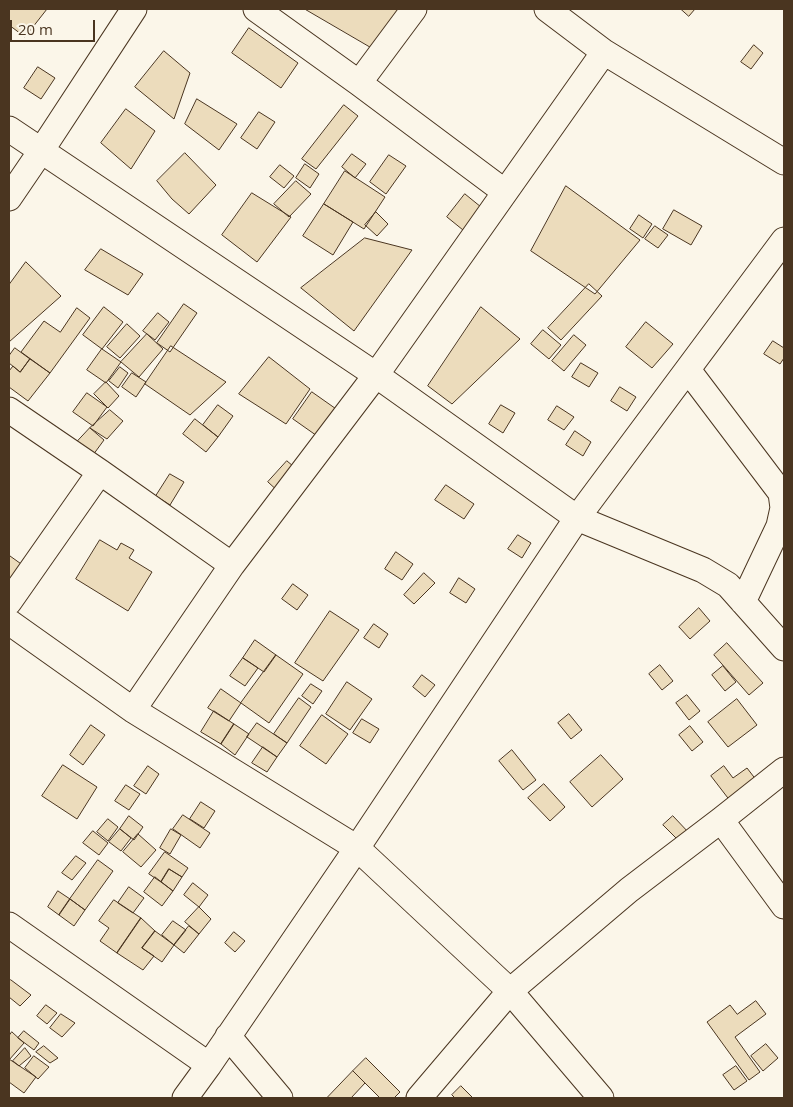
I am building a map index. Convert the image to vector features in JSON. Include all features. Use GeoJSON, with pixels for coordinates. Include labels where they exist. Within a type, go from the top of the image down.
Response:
{"type":"FeatureCollection","features":[{"type":"Feature","properties":{"kind":"street"},"geometry":{"type":"LineString","coordinates":[[9,198],[134,9]]}},
{"type":"Feature","properties":{"kind":"street"},"geometry":{"type":"LineString","coordinates":[[256,9],[505,192]]}},
{"type":"Feature","properties":{"kind":"street"},"geometry":{"type":"LineString","coordinates":[[359,83],[414,9]]}},
{"type":"Feature","properties":{"kind":"street"},"geometry":{"type":"LineString","coordinates":[[547,9],[604,52],[784,162]]}},
{"type":"Feature","properties":{"kind":"street"},"geometry":{"type":"LineString","coordinates":[[133,710],[232,565],[376,375],[604,52]]}},
{"type":"Feature","properties":{"kind":"street"},"geometry":{"type":"LineString","coordinates":[[9,129],[376,375],[577,518],[703,570],[728,585],[784,648]]}},
{"type":"Feature","properties":{"kind":"street"},"geometry":{"type":"LineString","coordinates":[[185,1098],[357,848],[577,518],[784,240]]}},
{"type":"Feature","properties":{"kind":"street"},"geometry":{"type":"LineString","coordinates":[[688,370],[781,493],[783,508],[779,526],[743,602]]}},
{"type":"Feature","properties":{"kind":"street"},"geometry":{"type":"LineString","coordinates":[[9,410],[232,565]]}},
{"type":"Feature","properties":{"kind":"street"},"geometry":{"type":"LineString","coordinates":[[9,602],[100,472]]}},
{"type":"Feature","properties":{"kind":"street"},"geometry":{"type":"LineString","coordinates":[[9,622],[133,710],[357,848],[510,991],[601,1098]]}},
{"type":"Feature","properties":{"kind":"street"},"geometry":{"type":"LineString","coordinates":[[419,1098],[510,991],[629,890],[784,770]]}},
{"type":"Feature","properties":{"kind":"street"},"geometry":{"type":"LineString","coordinates":[[721,820],[784,906]]}},
{"type":"Feature","properties":{"kind":"street"},"geometry":{"type":"LineString","coordinates":[[9,925],[209,1064]]}},
{"type":"Feature","properties":{"kind":"street"},"geometry":{"type":"LineString","coordinates":[[228,1036],[280,1098]]}},
{"type":"Feature","properties":{"kind":"building"},"geometry":{"type":"Polygon","coordinates":[[[9,9],[47,9],[25,37],[9,25],[9,9]]]}},
{"type":"Feature","properties":{"kind":"building"},"geometry":{"type":"Polygon","coordinates":[[[305,9],[403,9],[374,49],[305,9]]]}},
{"type":"Feature","properties":{"kind":"building"},"geometry":{"type":"Polygon","coordinates":[[[681,9],[695,9],[689,16],[681,9]]]}},
{"type":"Feature","properties":{"kind":"building"},"geometry":{"type":"Polygon","coordinates":[[[249,28],[298,63],[281,88],[232,53],[249,28]]]}},
{"type":"Feature","properties":{"kind":"building"},"geometry":{"type":"Polygon","coordinates":[[[754,45],[763,53],[751,69],[741,62],[754,45]]]}},
{"type":"Feature","properties":{"kind":"building"},"geometry":{"type":"Polygon","coordinates":[[[164,51],[190,73],[174,119],[135,87],[164,51]]]}},
{"type":"Feature","properties":{"kind":"building"},"geometry":{"type":"Polygon","coordinates":[[[38,67],[55,78],[41,99],[24,88],[38,67]]]}},
{"type":"Feature","properties":{"kind":"building"},"geometry":{"type":"Polygon","coordinates":[[[197,99],[237,124],[219,150],[185,124],[197,99]]]}},
{"type":"Feature","properties":{"kind":"building"},"geometry":{"type":"Polygon","coordinates":[[[344,105],[358,116],[316,169],[302,159],[344,105]]]}},
{"type":"Feature","properties":{"kind":"building"},"geometry":{"type":"Polygon","coordinates":[[[126,109],[155,131],[131,169],[101,143],[126,109]]]}},
{"type":"Feature","properties":{"kind":"building"},"geometry":{"type":"Polygon","coordinates":[[[259,112],[275,122],[257,149],[241,138],[259,112]]]}},
{"type":"Feature","properties":{"kind":"building"},"geometry":{"type":"Polygon","coordinates":[[[185,153],[216,185],[189,214],[172,199],[157,181],[185,153]]]}},
{"type":"Feature","properties":{"kind":"building"},"geometry":{"type":"Polygon","coordinates":[[[352,154],[366,164],[355,178],[342,167],[352,154]]]}},
{"type":"Feature","properties":{"kind":"building"},"geometry":{"type":"Polygon","coordinates":[[[389,155],[406,166],[386,194],[370,182],[389,155]]]}},
{"type":"Feature","properties":{"kind":"building"},"geometry":{"type":"Polygon","coordinates":[[[305,164],[319,174],[310,188],[296,178],[305,164]]]}},
{"type":"Feature","properties":{"kind":"building"},"geometry":{"type":"Polygon","coordinates":[[[280,165],[294,176],[284,188],[270,177],[280,165]]]}},
{"type":"Feature","properties":{"kind":"building"},"geometry":{"type":"Polygon","coordinates":[[[345,171],[385,197],[364,229],[324,204],[345,171]]]}},
{"type":"Feature","properties":{"kind":"building"},"geometry":{"type":"Polygon","coordinates":[[[296,181],[311,194],[289,217],[274,204],[296,181]]]}},
{"type":"Feature","properties":{"kind":"building"},"geometry":{"type":"Polygon","coordinates":[[[566,186],[640,240],[595,294],[531,251],[566,186]]]}},
{"type":"Feature","properties":{"kind":"building"},"geometry":{"type":"Polygon","coordinates":[[[252,193],[291,217],[257,262],[222,235],[252,193]]]}},
{"type":"Feature","properties":{"kind":"building"},"geometry":{"type":"Polygon","coordinates":[[[465,194],[481,207],[463,230],[447,217],[465,194]]]}},
{"type":"Feature","properties":{"kind":"building"},"geometry":{"type":"Polygon","coordinates":[[[324,204],[353,222],[333,255],[303,236],[324,204]]]}},
{"type":"Feature","properties":{"kind":"building"},"geometry":{"type":"Polygon","coordinates":[[[674,210],[702,226],[691,245],[663,229],[674,210]]]}},
{"type":"Feature","properties":{"kind":"building"},"geometry":{"type":"Polygon","coordinates":[[[376,212],[388,224],[377,236],[365,225],[376,212]]]}},
{"type":"Feature","properties":{"kind":"building"},"geometry":{"type":"Polygon","coordinates":[[[639,215],[652,224],[643,238],[630,229],[639,215]]]}},
{"type":"Feature","properties":{"kind":"building"},"geometry":{"type":"Polygon","coordinates":[[[655,226],[668,235],[658,248],[645,239],[655,226]]]}},
{"type":"Feature","properties":{"kind":"building"},"geometry":{"type":"Polygon","coordinates":[[[365,238],[412,250],[354,331],[301,288],[365,238]]]}},
{"type":"Feature","properties":{"kind":"building"},"geometry":{"type":"Polygon","coordinates":[[[101,249],[143,274],[128,295],[85,270],[101,249]]]}},
{"type":"Feature","properties":{"kind":"building"},"geometry":{"type":"Polygon","coordinates":[[[26,262],[61,296],[9,342],[9,285],[26,262]]]}},
{"type":"Feature","properties":{"kind":"building"},"geometry":{"type":"Polygon","coordinates":[[[589,284],[602,296],[561,340],[548,328],[589,284]]]}},
{"type":"Feature","properties":{"kind":"building"},"geometry":{"type":"Polygon","coordinates":[[[184,304],[197,313],[170,352],[157,343],[184,304]]]}},
{"type":"Feature","properties":{"kind":"building"},"geometry":{"type":"Polygon","coordinates":[[[104,307],[123,322],[102,349],[83,335],[104,307]]]}},
{"type":"Feature","properties":{"kind":"building"},"geometry":{"type":"Polygon","coordinates":[[[481,307],[520,339],[452,404],[428,386],[481,307]]]}},
{"type":"Feature","properties":{"kind":"building"},"geometry":{"type":"Polygon","coordinates":[[[77,308],[90,318],[50,373],[21,352],[44,321],[60,332],[77,308]]]}},
{"type":"Feature","properties":{"kind":"building"},"geometry":{"type":"Polygon","coordinates":[[[158,313],[169,322],[155,340],[143,331],[158,313]]]}},
{"type":"Feature","properties":{"kind":"building"},"geometry":{"type":"Polygon","coordinates":[[[646,322],[673,344],[652,368],[626,347],[646,322]]]}},
{"type":"Feature","properties":{"kind":"building"},"geometry":{"type":"Polygon","coordinates":[[[127,324],[140,336],[120,358],[107,347],[127,324]]]}},
{"type":"Feature","properties":{"kind":"building"},"geometry":{"type":"Polygon","coordinates":[[[543,330],[561,345],[549,359],[531,344],[543,330]]]}},
{"type":"Feature","properties":{"kind":"building"},"geometry":{"type":"Polygon","coordinates":[[[147,334],[163,349],[139,377],[121,362],[147,334]]]}},
{"type":"Feature","properties":{"kind":"building"},"geometry":{"type":"Polygon","coordinates":[[[574,335],[586,345],[564,371],[552,361],[574,335]]]}},
{"type":"Feature","properties":{"kind":"building"},"geometry":{"type":"Polygon","coordinates":[[[773,341],[784,348],[784,358],[780,364],[764,354],[773,341]]]}},
{"type":"Feature","properties":{"kind":"building"},"geometry":{"type":"Polygon","coordinates":[[[171,346],[226,382],[190,415],[145,384],[171,346]]]}},
{"type":"Feature","properties":{"kind":"building"},"geometry":{"type":"Polygon","coordinates":[[[15,348],[30,359],[20,372],[9,363],[9,356],[15,348]]]}},
{"type":"Feature","properties":{"kind":"building"},"geometry":{"type":"Polygon","coordinates":[[[102,349],[121,362],[106,383],[87,370],[102,349]]]}},
{"type":"Feature","properties":{"kind":"building"},"geometry":{"type":"Polygon","coordinates":[[[269,357],[310,389],[286,424],[239,394],[269,357]]]}},
{"type":"Feature","properties":{"kind":"building"},"geometry":{"type":"Polygon","coordinates":[[[30,359],[50,373],[28,401],[9,387],[9,371],[13,366],[20,372],[30,359]]]}},
{"type":"Feature","properties":{"kind":"building"},"geometry":{"type":"Polygon","coordinates":[[[581,363],[598,373],[589,387],[572,377],[581,363]]]}},
{"type":"Feature","properties":{"kind":"building"},"geometry":{"type":"Polygon","coordinates":[[[120,367],[128,373],[118,388],[109,381],[120,367]]]}},
{"type":"Feature","properties":{"kind":"building"},"geometry":{"type":"Polygon","coordinates":[[[132,373],[146,382],[136,397],[122,387],[132,373]]]}},
{"type":"Feature","properties":{"kind":"building"},"geometry":{"type":"Polygon","coordinates":[[[106,382],[119,396],[108,408],[94,394],[106,382]]]}},
{"type":"Feature","properties":{"kind":"building"},"geometry":{"type":"Polygon","coordinates":[[[620,387],[636,397],[627,411],[611,401],[620,387]]]}},
{"type":"Feature","properties":{"kind":"building"},"geometry":{"type":"Polygon","coordinates":[[[312,392],[339,411],[320,438],[293,419],[312,392]]]}},
{"type":"Feature","properties":{"kind":"building"},"geometry":{"type":"Polygon","coordinates":[[[87,393],[107,407],[93,426],[73,412],[87,393]]]}},
{"type":"Feature","properties":{"kind":"building"},"geometry":{"type":"Polygon","coordinates":[[[218,405],[233,416],[218,437],[203,425],[218,405]]]}},
{"type":"Feature","properties":{"kind":"building"},"geometry":{"type":"Polygon","coordinates":[[[501,405],[515,413],[503,433],[489,424],[501,405]]]}},
{"type":"Feature","properties":{"kind":"building"},"geometry":{"type":"Polygon","coordinates":[[[557,406],[574,417],[564,430],[548,420],[557,406]]]}},
{"type":"Feature","properties":{"kind":"building"},"geometry":{"type":"Polygon","coordinates":[[[110,410],[123,421],[107,439],[90,428],[110,410]]]}},
{"type":"Feature","properties":{"kind":"building"},"geometry":{"type":"Polygon","coordinates":[[[195,419],[218,437],[206,452],[183,434],[195,419]]]}},
{"type":"Feature","properties":{"kind":"building"},"geometry":{"type":"Polygon","coordinates":[[[90,428],[104,440],[93,455],[76,443],[90,428]]]}},
{"type":"Feature","properties":{"kind":"building"},"geometry":{"type":"Polygon","coordinates":[[[575,431],[591,442],[583,456],[566,445],[575,431]]]}},
{"type":"Feature","properties":{"kind":"building"},"geometry":{"type":"Polygon","coordinates":[[[287,461],[299,471],[280,493],[268,482],[287,461]]]}},
{"type":"Feature","properties":{"kind":"building"},"geometry":{"type":"Polygon","coordinates":[[[170,474],[184,482],[170,505],[156,496],[170,474]]]}},
{"type":"Feature","properties":{"kind":"building"},"geometry":{"type":"Polygon","coordinates":[[[446,485],[474,504],[464,519],[435,500],[446,485]]]}},
{"type":"Feature","properties":{"kind":"building"},"geometry":{"type":"Polygon","coordinates":[[[518,535],[531,543],[522,558],[508,549],[518,535]]]}},
{"type":"Feature","properties":{"kind":"building"},"geometry":{"type":"Polygon","coordinates":[[[100,540],[117,550],[121,543],[134,550],[129,558],[152,572],[128,611],[76,579],[100,540]]]}},
{"type":"Feature","properties":{"kind":"building"},"geometry":{"type":"Polygon","coordinates":[[[396,552],[413,564],[402,580],[385,569],[396,552]]]}},
{"type":"Feature","properties":{"kind":"building"},"geometry":{"type":"Polygon","coordinates":[[[10,556],[24,566],[9,586],[9,558],[10,556]]]}},
{"type":"Feature","properties":{"kind":"building"},"geometry":{"type":"Polygon","coordinates":[[[424,573],[435,583],[414,604],[404,595],[424,573]]]}},
{"type":"Feature","properties":{"kind":"building"},"geometry":{"type":"Polygon","coordinates":[[[459,578],[475,589],[466,603],[450,593],[459,578]]]}},
{"type":"Feature","properties":{"kind":"building"},"geometry":{"type":"Polygon","coordinates":[[[293,584],[308,595],[297,610],[282,599],[293,584]]]}},
{"type":"Feature","properties":{"kind":"building"},"geometry":{"type":"Polygon","coordinates":[[[699,608],[710,621],[690,639],[679,627],[699,608]]]}},
{"type":"Feature","properties":{"kind":"building"},"geometry":{"type":"Polygon","coordinates":[[[330,611],[359,630],[323,681],[295,663],[330,611]]]}},
{"type":"Feature","properties":{"kind":"building"},"geometry":{"type":"Polygon","coordinates":[[[374,624],[388,634],[379,648],[364,638],[374,624]]]}},
{"type":"Feature","properties":{"kind":"building"},"geometry":{"type":"Polygon","coordinates":[[[255,640],[276,655],[264,672],[243,658],[255,640]]]}},
{"type":"Feature","properties":{"kind":"building"},"geometry":{"type":"Polygon","coordinates":[[[727,643],[763,683],[749,695],[714,655],[727,643]]]}},
{"type":"Feature","properties":{"kind":"building"},"geometry":{"type":"Polygon","coordinates":[[[276,655],[303,674],[269,723],[241,703],[276,655]]]}},
{"type":"Feature","properties":{"kind":"building"},"geometry":{"type":"Polygon","coordinates":[[[243,658],[258,668],[245,686],[230,676],[243,658]]]}},
{"type":"Feature","properties":{"kind":"building"},"geometry":{"type":"Polygon","coordinates":[[[660,665],[673,681],[662,690],[649,674],[660,665]]]}},
{"type":"Feature","properties":{"kind":"building"},"geometry":{"type":"Polygon","coordinates":[[[723,666],[736,682],[725,691],[712,675],[723,666]]]}},
{"type":"Feature","properties":{"kind":"building"},"geometry":{"type":"Polygon","coordinates":[[[422,675],[435,685],[425,697],[413,687],[422,675]]]}},
{"type":"Feature","properties":{"kind":"building"},"geometry":{"type":"Polygon","coordinates":[[[347,682],[372,699],[350,730],[326,714],[347,682]]]}},
{"type":"Feature","properties":{"kind":"building"},"geometry":{"type":"Polygon","coordinates":[[[311,684],[322,691],[313,704],[302,696],[311,684]]]}},
{"type":"Feature","properties":{"kind":"building"},"geometry":{"type":"Polygon","coordinates":[[[221,689],[241,703],[229,721],[208,708],[221,689]]]}},
{"type":"Feature","properties":{"kind":"building"},"geometry":{"type":"Polygon","coordinates":[[[687,695],[700,711],[689,720],[676,703],[687,695]]]}},
{"type":"Feature","properties":{"kind":"building"},"geometry":{"type":"Polygon","coordinates":[[[299,698],[311,707],[287,743],[274,734],[299,698]]]}},
{"type":"Feature","properties":{"kind":"building"},"geometry":{"type":"Polygon","coordinates":[[[737,699],[757,725],[728,747],[708,722],[737,699]]]}},
{"type":"Feature","properties":{"kind":"building"},"geometry":{"type":"Polygon","coordinates":[[[214,711],[234,724],[221,744],[201,732],[214,711]]]}},
{"type":"Feature","properties":{"kind":"building"},"geometry":{"type":"Polygon","coordinates":[[[569,714],[582,730],[571,739],[558,723],[569,714]]]}},
{"type":"Feature","properties":{"kind":"building"},"geometry":{"type":"Polygon","coordinates":[[[322,715],[348,734],[326,764],[300,746],[322,715]]]}},
{"type":"Feature","properties":{"kind":"building"},"geometry":{"type":"Polygon","coordinates":[[[362,719],[379,729],[370,743],[353,733],[362,719]]]}},
{"type":"Feature","properties":{"kind":"building"},"geometry":{"type":"Polygon","coordinates":[[[257,723],[287,743],[277,757],[247,737],[257,723]]]}},
{"type":"Feature","properties":{"kind":"building"},"geometry":{"type":"Polygon","coordinates":[[[234,724],[249,734],[235,755],[221,744],[234,724]]]}},
{"type":"Feature","properties":{"kind":"building"},"geometry":{"type":"Polygon","coordinates":[[[91,725],[105,735],[83,765],[70,755],[91,725]]]}},
{"type":"Feature","properties":{"kind":"building"},"geometry":{"type":"Polygon","coordinates":[[[690,726],[703,742],[692,751],[679,735],[690,726]]]}},
{"type":"Feature","properties":{"kind":"building"},"geometry":{"type":"Polygon","coordinates":[[[263,747],[277,757],[267,772],[252,763],[263,747]]]}},
{"type":"Feature","properties":{"kind":"building"},"geometry":{"type":"Polygon","coordinates":[[[512,750],[536,780],[523,790],[499,761],[512,750]]]}},
{"type":"Feature","properties":{"kind":"building"},"geometry":{"type":"Polygon","coordinates":[[[601,755],[623,779],[592,807],[570,782],[601,755]]]}},
{"type":"Feature","properties":{"kind":"building"},"geometry":{"type":"Polygon","coordinates":[[[63,765],[97,787],[77,819],[42,796],[63,765]]]}},
{"type":"Feature","properties":{"kind":"building"},"geometry":{"type":"Polygon","coordinates":[[[148,766],[159,774],[146,794],[134,786],[148,766]]]}},
{"type":"Feature","properties":{"kind":"building"},"geometry":{"type":"Polygon","coordinates":[[[724,766],[733,778],[747,768],[757,781],[731,802],[711,776],[724,766]]]}},
{"type":"Feature","properties":{"kind":"building"},"geometry":{"type":"Polygon","coordinates":[[[544,784],[565,807],[550,821],[528,798],[544,784]]]}},
{"type":"Feature","properties":{"kind":"building"},"geometry":{"type":"Polygon","coordinates":[[[126,785],[140,794],[129,810],[115,801],[126,785]]]}},
{"type":"Feature","properties":{"kind":"building"},"geometry":{"type":"Polygon","coordinates":[[[201,802],[215,811],[204,828],[190,819],[201,802]]]}},
{"type":"Feature","properties":{"kind":"building"},"geometry":{"type":"Polygon","coordinates":[[[183,815],[210,833],[200,848],[173,829],[183,815]]]}},
{"type":"Feature","properties":{"kind":"building"},"geometry":{"type":"Polygon","coordinates":[[[129,816],[143,827],[134,840],[120,829],[129,816]]]}},
{"type":"Feature","properties":{"kind":"building"},"geometry":{"type":"Polygon","coordinates":[[[673,816],[690,834],[680,842],[663,825],[673,816]]]}},
{"type":"Feature","properties":{"kind":"building"},"geometry":{"type":"Polygon","coordinates":[[[108,819],[118,827],[108,841],[97,832],[108,819]]]}},
{"type":"Feature","properties":{"kind":"building"},"geometry":{"type":"Polygon","coordinates":[[[120,829],[131,838],[121,851],[109,842],[120,829]]]}},
{"type":"Feature","properties":{"kind":"building"},"geometry":{"type":"Polygon","coordinates":[[[171,829],[181,835],[170,854],[160,848],[171,829]]]}},
{"type":"Feature","properties":{"kind":"building"},"geometry":{"type":"Polygon","coordinates":[[[93,831],[108,843],[99,855],[83,843],[93,831]]]}},
{"type":"Feature","properties":{"kind":"building"},"geometry":{"type":"Polygon","coordinates":[[[138,834],[156,850],[141,867],[123,852],[138,834]]]}},
{"type":"Feature","properties":{"kind":"building"},"geometry":{"type":"Polygon","coordinates":[[[165,852],[188,868],[182,877],[169,869],[161,882],[149,874],[165,852]]]}},
{"type":"Feature","properties":{"kind":"building"},"geometry":{"type":"Polygon","coordinates":[[[76,856],[86,863],[72,880],[62,873],[76,856]]]}},
{"type":"Feature","properties":{"kind":"building"},"geometry":{"type":"Polygon","coordinates":[[[98,860],[113,871],[85,910],[70,899],[98,860]]]}},
{"type":"Feature","properties":{"kind":"building"},"geometry":{"type":"Polygon","coordinates":[[[169,869],[182,877],[173,891],[161,882],[169,869]]]}},
{"type":"Feature","properties":{"kind":"building"},"geometry":{"type":"Polygon","coordinates":[[[155,877],[173,891],[162,906],[144,892],[155,877]]]}},
{"type":"Feature","properties":{"kind":"building"},"geometry":{"type":"Polygon","coordinates":[[[193,883],[208,895],[199,907],[184,895],[193,883]]]}},
{"type":"Feature","properties":{"kind":"building"},"geometry":{"type":"Polygon","coordinates":[[[129,887],[144,898],[133,913],[118,903],[129,887]]]}},
{"type":"Feature","properties":{"kind":"building"},"geometry":{"type":"Polygon","coordinates":[[[58,891],[70,899],[59,915],[48,907],[58,891]]]}},
{"type":"Feature","properties":{"kind":"building"},"geometry":{"type":"Polygon","coordinates":[[[70,899],[85,910],[74,926],[59,915],[70,899]]]}},
{"type":"Feature","properties":{"kind":"building"},"geometry":{"type":"Polygon","coordinates":[[[114,900],[141,918],[117,953],[100,941],[109,928],[99,921],[114,900]]]}},
{"type":"Feature","properties":{"kind":"building"},"geometry":{"type":"Polygon","coordinates":[[[199,907],[211,919],[199,934],[185,922],[199,907]]]}},
{"type":"Feature","properties":{"kind":"building"},"geometry":{"type":"Polygon","coordinates":[[[141,918],[155,931],[142,948],[154,956],[143,970],[117,953],[141,918]]]}},
{"type":"Feature","properties":{"kind":"building"},"geometry":{"type":"Polygon","coordinates":[[[173,921],[186,930],[174,945],[162,935],[173,921]]]}},
{"type":"Feature","properties":{"kind":"building"},"geometry":{"type":"Polygon","coordinates":[[[189,926],[199,934],[184,953],[174,945],[189,926]]]}},
{"type":"Feature","properties":{"kind":"building"},"geometry":{"type":"Polygon","coordinates":[[[155,931],[174,945],[162,962],[142,948],[155,931]]]}},
{"type":"Feature","properties":{"kind":"building"},"geometry":{"type":"Polygon","coordinates":[[[234,932],[245,941],[235,952],[225,943],[234,932]]]}},
{"type":"Feature","properties":{"kind":"building"},"geometry":{"type":"Polygon","coordinates":[[[11,980],[31,995],[20,1006],[9,997],[9,981],[11,980]]]}},
{"type":"Feature","properties":{"kind":"building"},"geometry":{"type":"Polygon","coordinates":[[[756,1001],[766,1014],[735,1037],[760,1072],[749,1080],[707,1022],[730,1005],[737,1014],[756,1001]]]}},
{"type":"Feature","properties":{"kind":"building"},"geometry":{"type":"Polygon","coordinates":[[[46,1005],[57,1013],[47,1024],[37,1016],[46,1005]]]}},
{"type":"Feature","properties":{"kind":"building"},"geometry":{"type":"Polygon","coordinates":[[[61,1014],[75,1023],[62,1037],[50,1028],[61,1014]]]}},
{"type":"Feature","properties":{"kind":"building"},"geometry":{"type":"Polygon","coordinates":[[[24,1031],[39,1043],[34,1050],[18,1038],[24,1031]]]}},
{"type":"Feature","properties":{"kind":"building"},"geometry":{"type":"Polygon","coordinates":[[[12,1032],[24,1043],[9,1060],[9,1036],[12,1032]]]}},
{"type":"Feature","properties":{"kind":"building"},"geometry":{"type":"Polygon","coordinates":[[[766,1044],[778,1058],[763,1071],[751,1056],[766,1044]]]}},
{"type":"Feature","properties":{"kind":"building"},"geometry":{"type":"Polygon","coordinates":[[[44,1046],[58,1058],[50,1063],[36,1052],[44,1046]]]}},
{"type":"Feature","properties":{"kind":"building"},"geometry":{"type":"Polygon","coordinates":[[[25,1048],[31,1056],[19,1066],[13,1061],[25,1048]]]}},
{"type":"Feature","properties":{"kind":"building"},"geometry":{"type":"Polygon","coordinates":[[[34,1056],[49,1067],[38,1079],[25,1068],[34,1056]]]}},
{"type":"Feature","properties":{"kind":"building"},"geometry":{"type":"Polygon","coordinates":[[[366,1058],[400,1092],[394,1098],[380,1098],[353,1071],[366,1058]]]}},
{"type":"Feature","properties":{"kind":"building"},"geometry":{"type":"Polygon","coordinates":[[[9,1059],[36,1077],[24,1093],[9,1082],[9,1059]]]}},
{"type":"Feature","properties":{"kind":"building"},"geometry":{"type":"Polygon","coordinates":[[[736,1066],[747,1081],[734,1090],[723,1075],[736,1066]]]}},
{"type":"Feature","properties":{"kind":"building"},"geometry":{"type":"Polygon","coordinates":[[[353,1071],[365,1083],[351,1098],[327,1098],[353,1071]]]}},
{"type":"Feature","properties":{"kind":"building"},"geometry":{"type":"Polygon","coordinates":[[[461,1086],[473,1098],[455,1098],[452,1095],[461,1086]]]}}]}
